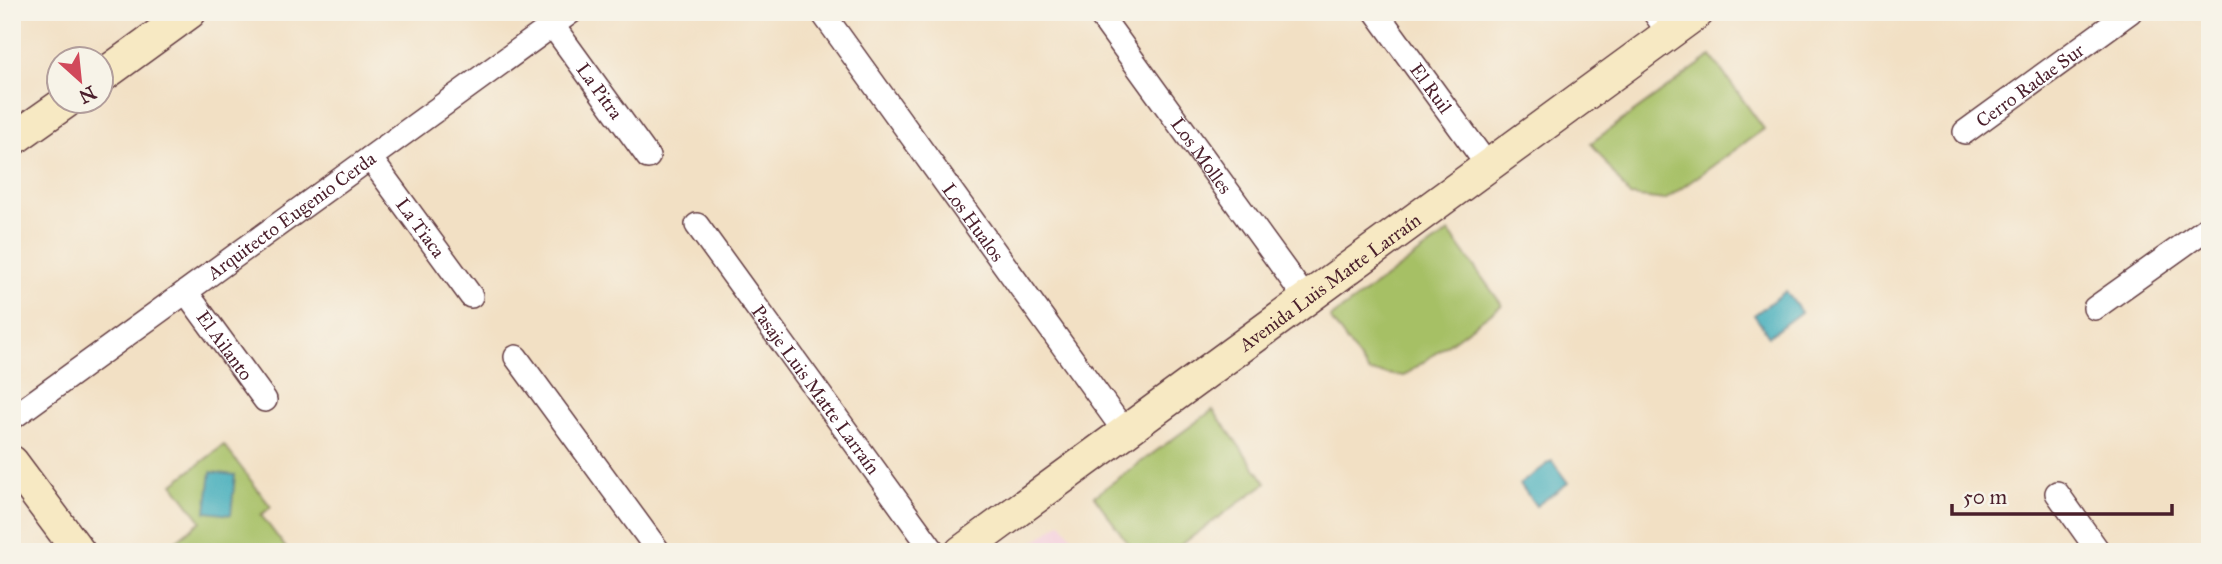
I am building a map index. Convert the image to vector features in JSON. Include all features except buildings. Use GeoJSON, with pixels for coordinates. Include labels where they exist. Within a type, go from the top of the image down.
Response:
{"type":"FeatureCollection","features":[{"type":"Feature","properties":{"kind":"street"},"geometry":{"type":"LineString","coordinates":[[116,66],[190,12]]}},
{"type":"Feature","properties":{"kind":"street","name":"Los Hualos"},"geometry":{"type":"LineString","coordinates":[[822,12],[1125,432]]}},
{"type":"Feature","properties":{"kind":"street","name":"Los Molles"},"geometry":{"type":"LineString","coordinates":[[1098,12],[1306,299]]}},
{"type":"Feature","properties":{"kind":"street","name":"El Ruil"},"geometry":{"type":"LineString","coordinates":[[1376,12],[1488,166]]}},
{"type":"Feature","properties":{"kind":"street","name":"Avenida Luis Matte Larraín"},"geometry":{"type":"LineString","coordinates":[[961,552],[1488,166],[1662,23],[1698,12]]}},
{"type":"Feature","properties":{"kind":"street","name":"Cerro Radae Sur"},"geometry":{"type":"LineString","coordinates":[[1965,132],[2130,12]]}},
{"type":"Feature","properties":{"kind":"street","name":"La Pitra"},"geometry":{"type":"LineString","coordinates":[[562,19],[648,157]]}},
{"type":"Feature","properties":{"kind":"street","name":"Arquitecto Eugenio Cerda"},"geometry":{"type":"LineString","coordinates":[[12,418],[562,19]]}},
{"type":"Feature","properties":{"kind":"street"},"geometry":{"type":"LineString","coordinates":[[12,140],[46,116]]}},
{"type":"Feature","properties":{"kind":"street","name":"La Tiaca"},"geometry":{"type":"LineString","coordinates":[[370,158],[471,296]]}},
{"type":"Feature","properties":{"kind":"street","name":"Pasaje Luis Matte Larraín"},"geometry":{"type":"LineString","coordinates":[[697,225],[934,552]]}},
{"type":"Feature","properties":{"kind":"street"},"geometry":{"type":"LineString","coordinates":[[2095,308],[2210,226]]}},
{"type":"Feature","properties":{"kind":"street","name":"El Ailanto"},"geometry":{"type":"LineString","coordinates":[[186,292],[265,400]]}},
{"type":"Feature","properties":{"kind":"street"},"geometry":{"type":"LineString","coordinates":[[516,357],[659,552]]}},
{"type":"Feature","properties":{"kind":"street"},"geometry":{"type":"LineString","coordinates":[[12,462],[79,552]]}},
{"type":"Feature","properties":{"kind":"street"},"geometry":{"type":"LineString","coordinates":[[2057,493],[2099,552]]}},
{"type":"Feature","properties":{"kind":"shaded area"},"geometry":{"type":"Polygon","coordinates":[[[1061,522],[1083,552],[1021,552],[1061,522]]]}},
{"type":"Feature","properties":{"kind":"green space"},"geometry":{"type":"Polygon","coordinates":[[[1711,56],[1764,129],[1665,200],[1630,196],[1591,143],[1711,56]]]}},
{"type":"Feature","properties":{"kind":"green space"},"geometry":{"type":"Polygon","coordinates":[[[1449,232],[1502,305],[1404,376],[1369,372],[1330,318],[1449,232]]]}},
{"type":"Feature","properties":{"kind":"green space"},"geometry":{"type":"Polygon","coordinates":[[[1213,410],[1266,483],[1171,552],[1133,550],[1094,496],[1213,410]]]}},
{"type":"Feature","properties":{"kind":"green space"},"geometry":{"type":"Polygon","coordinates":[[[224,445],[271,507],[261,515],[289,552],[162,552],[201,521],[173,484],[224,445]]]}},
{"type":"Feature","properties":{"kind":"water"},"geometry":{"type":"Polygon","coordinates":[[[1786,291],[1801,312],[1769,336],[1754,315],[1786,291]]]}},
{"type":"Feature","properties":{"kind":"water"},"geometry":{"type":"Polygon","coordinates":[[[1552,461],[1568,483],[1536,506],[1520,484],[1552,461]]]}},
{"type":"Feature","properties":{"kind":"water"},"geometry":{"type":"Polygon","coordinates":[[[211,472],[235,475],[231,515],[206,512],[211,472]]]}}]}
